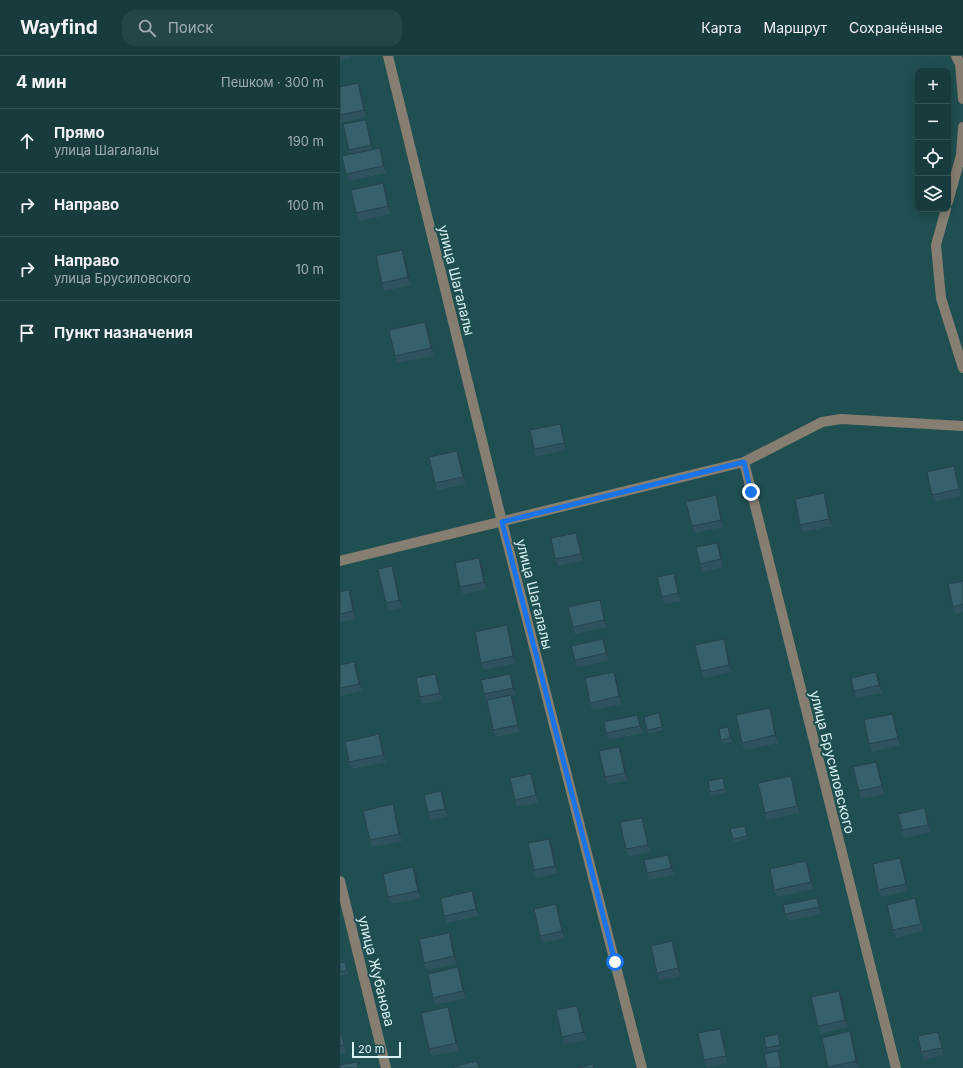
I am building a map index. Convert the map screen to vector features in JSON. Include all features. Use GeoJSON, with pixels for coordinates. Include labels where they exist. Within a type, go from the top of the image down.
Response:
{"type":"FeatureCollection","features":[{"type":"Feature","properties":{"kind":"street","name":"улица Шагалалы"},"geometry":{"type":"LineString","coordinates":[[388,56],[502,522],[642,1068]]}},
{"type":"Feature","properties":{"kind":"street"},"geometry":{"type":"LineString","coordinates":[[956,56],[960,64],[963,99]]}},
{"type":"Feature","properties":{"kind":"street"},"geometry":{"type":"LineString","coordinates":[[951,191],[961,155],[963,127]]}},
{"type":"Feature","properties":{"kind":"street"},"geometry":{"type":"LineString","coordinates":[[945,212],[936,245],[941,298],[963,368]]}},
{"type":"Feature","properties":{"kind":"street"},"geometry":{"type":"LineString","coordinates":[[340,561],[744,462],[822,422],[840,419],[963,426]]}},
{"type":"Feature","properties":{"kind":"street","name":"улица Брусиловского"},"geometry":{"type":"LineString","coordinates":[[744,462],[896,1068]]}},
{"type":"Feature","properties":{"kind":"street","name":"улица Жубанова"},"geometry":{"type":"LineString","coordinates":[[340,881],[386,1068]]}},
{"type":"Feature","properties":{"kind":"building"},"geometry":{"type":"Polygon","coordinates":[[[358,83],[364,110],[340,115],[340,87],[358,83]]]}},
{"type":"Feature","properties":{"kind":"building"},"geometry":{"type":"Polygon","coordinates":[[[366,120],[371,145],[349,150],[343,124],[366,120]]]}},
{"type":"Feature","properties":{"kind":"building"},"geometry":{"type":"Polygon","coordinates":[[[380,148],[383,166],[346,174],[342,156],[380,148]]]}},
{"type":"Feature","properties":{"kind":"building"},"geometry":{"type":"Polygon","coordinates":[[[383,183],[388,206],[356,213],[351,190],[383,183]]]}},
{"type":"Feature","properties":{"kind":"building"},"geometry":{"type":"Polygon","coordinates":[[[402,250],[408,277],[382,283],[376,256],[402,250]]]}},
{"type":"Feature","properties":{"kind":"building"},"geometry":{"type":"Polygon","coordinates":[[[425,322],[431,348],[395,356],[389,330],[425,322]]]}},
{"type":"Feature","properties":{"kind":"building"},"geometry":{"type":"Polygon","coordinates":[[[560,424],[564,443],[534,449],[530,430],[560,424]]]}},
{"type":"Feature","properties":{"kind":"building"},"geometry":{"type":"Polygon","coordinates":[[[457,451],[463,477],[435,483],[429,457],[457,451]]]}},
{"type":"Feature","properties":{"kind":"building"},"geometry":{"type":"Polygon","coordinates":[[[954,466],[959,489],[932,495],[927,472],[954,466]]]}},
{"type":"Feature","properties":{"kind":"building"},"geometry":{"type":"Polygon","coordinates":[[[824,493],[829,519],[800,525],[795,499],[824,493]]]}},
{"type":"Feature","properties":{"kind":"building"},"geometry":{"type":"Polygon","coordinates":[[[716,495],[721,520],[692,526],[686,502],[716,495]]]}},
{"type":"Feature","properties":{"kind":"building"},"geometry":{"type":"Polygon","coordinates":[[[576,533],[581,554],[555,559],[551,538],[576,533]]]}},
{"type":"Feature","properties":{"kind":"building"},"geometry":{"type":"Polygon","coordinates":[[[717,543],[721,559],[700,564],[696,547],[717,543]]]}},
{"type":"Feature","properties":{"kind":"building"},"geometry":{"type":"Polygon","coordinates":[[[479,558],[484,582],[460,587],[455,563],[479,558]]]}},
{"type":"Feature","properties":{"kind":"building"},"geometry":{"type":"Polygon","coordinates":[[[392,566],[399,600],[386,603],[378,569],[392,566]]]}},
{"type":"Feature","properties":{"kind":"building"},"geometry":{"type":"Polygon","coordinates":[[[674,574],[678,593],[662,597],[657,577],[674,574]]]}},
{"type":"Feature","properties":{"kind":"building"},"geometry":{"type":"Polygon","coordinates":[[[963,581],[963,604],[953,607],[948,584],[963,581]]]}},
{"type":"Feature","properties":{"kind":"building"},"geometry":{"type":"Polygon","coordinates":[[[349,590],[353,611],[340,614],[340,592],[349,590]]]}},
{"type":"Feature","properties":{"kind":"building"},"geometry":{"type":"Polygon","coordinates":[[[600,600],[604,620],[573,627],[568,607],[600,600]]]}},
{"type":"Feature","properties":{"kind":"building"},"geometry":{"type":"Polygon","coordinates":[[[507,625],[513,656],[481,663],[475,632],[507,625]]]}},
{"type":"Feature","properties":{"kind":"building"},"geometry":{"type":"Polygon","coordinates":[[[603,639],[606,653],[575,660],[571,646],[603,639]]]}},
{"type":"Feature","properties":{"kind":"building"},"geometry":{"type":"Polygon","coordinates":[[[724,639],[729,665],[701,671],[695,645],[724,639]]]}},
{"type":"Feature","properties":{"kind":"building"},"geometry":{"type":"Polygon","coordinates":[[[354,662],[359,684],[340,688],[340,665],[354,662]]]}},
{"type":"Feature","properties":{"kind":"building"},"geometry":{"type":"Polygon","coordinates":[[[614,672],[619,696],[590,703],[585,678],[614,672]]]}},
{"type":"Feature","properties":{"kind":"building"},"geometry":{"type":"Polygon","coordinates":[[[876,672],[879,685],[854,691],[851,678],[876,672]]]}},
{"type":"Feature","properties":{"kind":"building"},"geometry":{"type":"Polygon","coordinates":[[[435,674],[440,693],[420,697],[416,678],[435,674]]]}},
{"type":"Feature","properties":{"kind":"building"},"geometry":{"type":"Polygon","coordinates":[[[510,674],[513,688],[484,694],[481,680],[510,674]]]}},
{"type":"Feature","properties":{"kind":"building"},"geometry":{"type":"Polygon","coordinates":[[[511,695],[518,725],[493,730],[487,700],[511,695]]]}},
{"type":"Feature","properties":{"kind":"building"},"geometry":{"type":"Polygon","coordinates":[[[770,708],[775,735],[742,743],[736,715],[770,708]]]}},
{"type":"Feature","properties":{"kind":"building"},"geometry":{"type":"Polygon","coordinates":[[[659,713],[662,727],[647,730],[644,717],[659,713]]]}},
{"type":"Feature","properties":{"kind":"building"},"geometry":{"type":"Polygon","coordinates":[[[892,714],[898,738],[869,744],[864,720],[892,714]]]}},
{"type":"Feature","properties":{"kind":"building"},"geometry":{"type":"Polygon","coordinates":[[[637,715],[640,726],[606,733],[604,722],[637,715]]]}},
{"type":"Feature","properties":{"kind":"building"},"geometry":{"type":"Polygon","coordinates":[[[728,727],[730,738],[721,740],[719,729],[728,727]]]}},
{"type":"Feature","properties":{"kind":"building"},"geometry":{"type":"Polygon","coordinates":[[[379,734],[383,755],[349,762],[345,742],[379,734]]]}},
{"type":"Feature","properties":{"kind":"building"},"geometry":{"type":"Polygon","coordinates":[[[619,747],[625,773],[605,777],[599,751],[619,747]]]}},
{"type":"Feature","properties":{"kind":"building"},"geometry":{"type":"Polygon","coordinates":[[[876,762],[882,786],[859,791],[853,767],[876,762]]]}},
{"type":"Feature","properties":{"kind":"building"},"geometry":{"type":"Polygon","coordinates":[[[531,774],[536,795],[515,800],[510,778],[531,774]]]}},
{"type":"Feature","properties":{"kind":"building"},"geometry":{"type":"Polygon","coordinates":[[[791,776],[797,806],[765,813],[758,783],[791,776]]]}},
{"type":"Feature","properties":{"kind":"building"},"geometry":{"type":"Polygon","coordinates":[[[723,778],[725,789],[710,792],[708,781],[723,778]]]}},
{"type":"Feature","properties":{"kind":"building"},"geometry":{"type":"Polygon","coordinates":[[[441,791],[445,809],[428,812],[424,795],[441,791]]]}},
{"type":"Feature","properties":{"kind":"building"},"geometry":{"type":"Polygon","coordinates":[[[393,804],[399,834],[370,840],[363,811],[393,804]]]}},
{"type":"Feature","properties":{"kind":"building"},"geometry":{"type":"Polygon","coordinates":[[[925,808],[928,825],[902,830],[898,814],[925,808]]]}},
{"type":"Feature","properties":{"kind":"building"},"geometry":{"type":"Polygon","coordinates":[[[642,818],[648,845],[626,849],[620,822],[642,818]]]}},
{"type":"Feature","properties":{"kind":"building"},"geometry":{"type":"Polygon","coordinates":[[[745,826],[747,836],[733,839],[730,829],[745,826]]]}},
{"type":"Feature","properties":{"kind":"building"},"geometry":{"type":"Polygon","coordinates":[[[549,839],[555,866],[534,870],[528,843],[549,839]]]}},
{"type":"Feature","properties":{"kind":"building"},"geometry":{"type":"Polygon","coordinates":[[[668,855],[671,868],[647,873],[644,860],[668,855]]]}},
{"type":"Feature","properties":{"kind":"building"},"geometry":{"type":"Polygon","coordinates":[[[900,858],[906,884],[878,890],[873,864],[900,858]]]}},
{"type":"Feature","properties":{"kind":"building"},"geometry":{"type":"Polygon","coordinates":[[[806,861],[811,882],[774,890],[770,869],[806,861]]]}},
{"type":"Feature","properties":{"kind":"building"},"geometry":{"type":"Polygon","coordinates":[[[413,867],[418,891],[388,897],[383,874],[413,867]]]}},
{"type":"Feature","properties":{"kind":"building"},"geometry":{"type":"Polygon","coordinates":[[[472,891],[476,909],[444,916],[441,898],[472,891]]]}},
{"type":"Feature","properties":{"kind":"building"},"geometry":{"type":"Polygon","coordinates":[[[817,898],[819,907],[785,914],[783,905],[817,898]]]}},
{"type":"Feature","properties":{"kind":"building"},"geometry":{"type":"Polygon","coordinates":[[[915,898],[921,924],[893,930],[887,905],[915,898]]]}},
{"type":"Feature","properties":{"kind":"building"},"geometry":{"type":"Polygon","coordinates":[[[556,904],[562,931],[540,936],[534,909],[556,904]]]}},
{"type":"Feature","properties":{"kind":"building"},"geometry":{"type":"Polygon","coordinates":[[[449,933],[454,956],[424,963],[419,939],[449,933]]]}},
{"type":"Feature","properties":{"kind":"building"},"geometry":{"type":"Polygon","coordinates":[[[672,941],[678,968],[657,973],[651,946],[672,941]]]}},
{"type":"Feature","properties":{"kind":"building"},"geometry":{"type":"Polygon","coordinates":[[[345,962],[347,970],[340,972],[340,963],[345,962]]]}},
{"type":"Feature","properties":{"kind":"building"},"geometry":{"type":"Polygon","coordinates":[[[458,967],[463,991],[433,998],[428,974],[458,967]]]}},
{"type":"Feature","properties":{"kind":"building"},"geometry":{"type":"Polygon","coordinates":[[[839,991],[845,1020],[818,1026],[811,997],[839,991]]]}},
{"type":"Feature","properties":{"kind":"building"},"geometry":{"type":"Polygon","coordinates":[[[577,1006],[583,1032],[562,1037],[556,1010],[577,1006]]]}},
{"type":"Feature","properties":{"kind":"building"},"geometry":{"type":"Polygon","coordinates":[[[448,1007],[456,1043],[429,1049],[421,1013],[448,1007]]]}},
{"type":"Feature","properties":{"kind":"building"},"geometry":{"type":"Polygon","coordinates":[[[720,1029],[726,1056],[704,1060],[698,1033],[720,1029]]]}},
{"type":"Feature","properties":{"kind":"building"},"geometry":{"type":"Polygon","coordinates":[[[850,1031],[856,1061],[828,1067],[822,1038],[850,1031]]]}},
{"type":"Feature","properties":{"kind":"building"},"geometry":{"type":"Polygon","coordinates":[[[938,1032],[942,1048],[921,1052],[918,1036],[938,1032]]]}},
{"type":"Feature","properties":{"kind":"building"},"geometry":{"type":"Polygon","coordinates":[[[340,1033],[344,1045],[340,1046],[340,1033]]]}},
{"type":"Feature","properties":{"kind":"building"},"geometry":{"type":"Polygon","coordinates":[[[778,1034],[780,1045],[766,1048],[764,1037],[778,1034]]]}},
{"type":"Feature","properties":{"kind":"building"},"geometry":{"type":"Polygon","coordinates":[[[778,1051],[781,1068],[767,1068],[764,1054],[778,1051]]]}},
{"type":"Feature","properties":{"kind":"building"},"geometry":{"type":"Polygon","coordinates":[[[477,1061],[479,1068],[453,1068],[453,1067],[477,1061]]]}},
{"type":"Feature","properties":{"kind":"building"},"geometry":{"type":"Polygon","coordinates":[[[357,1062],[358,1068],[340,1068],[340,1065],[357,1062]]]}},
{"type":"Feature","properties":{"kind":"building"},"geometry":{"type":"Polygon","coordinates":[[[593,1064],[594,1068],[577,1068],[593,1064]]]}},
{"type":"Feature","properties":{"kind":"route"},"geometry":{"type":"LineString","coordinates":[[615,962],[502,522],[744,462],[751,492]]}}]}
